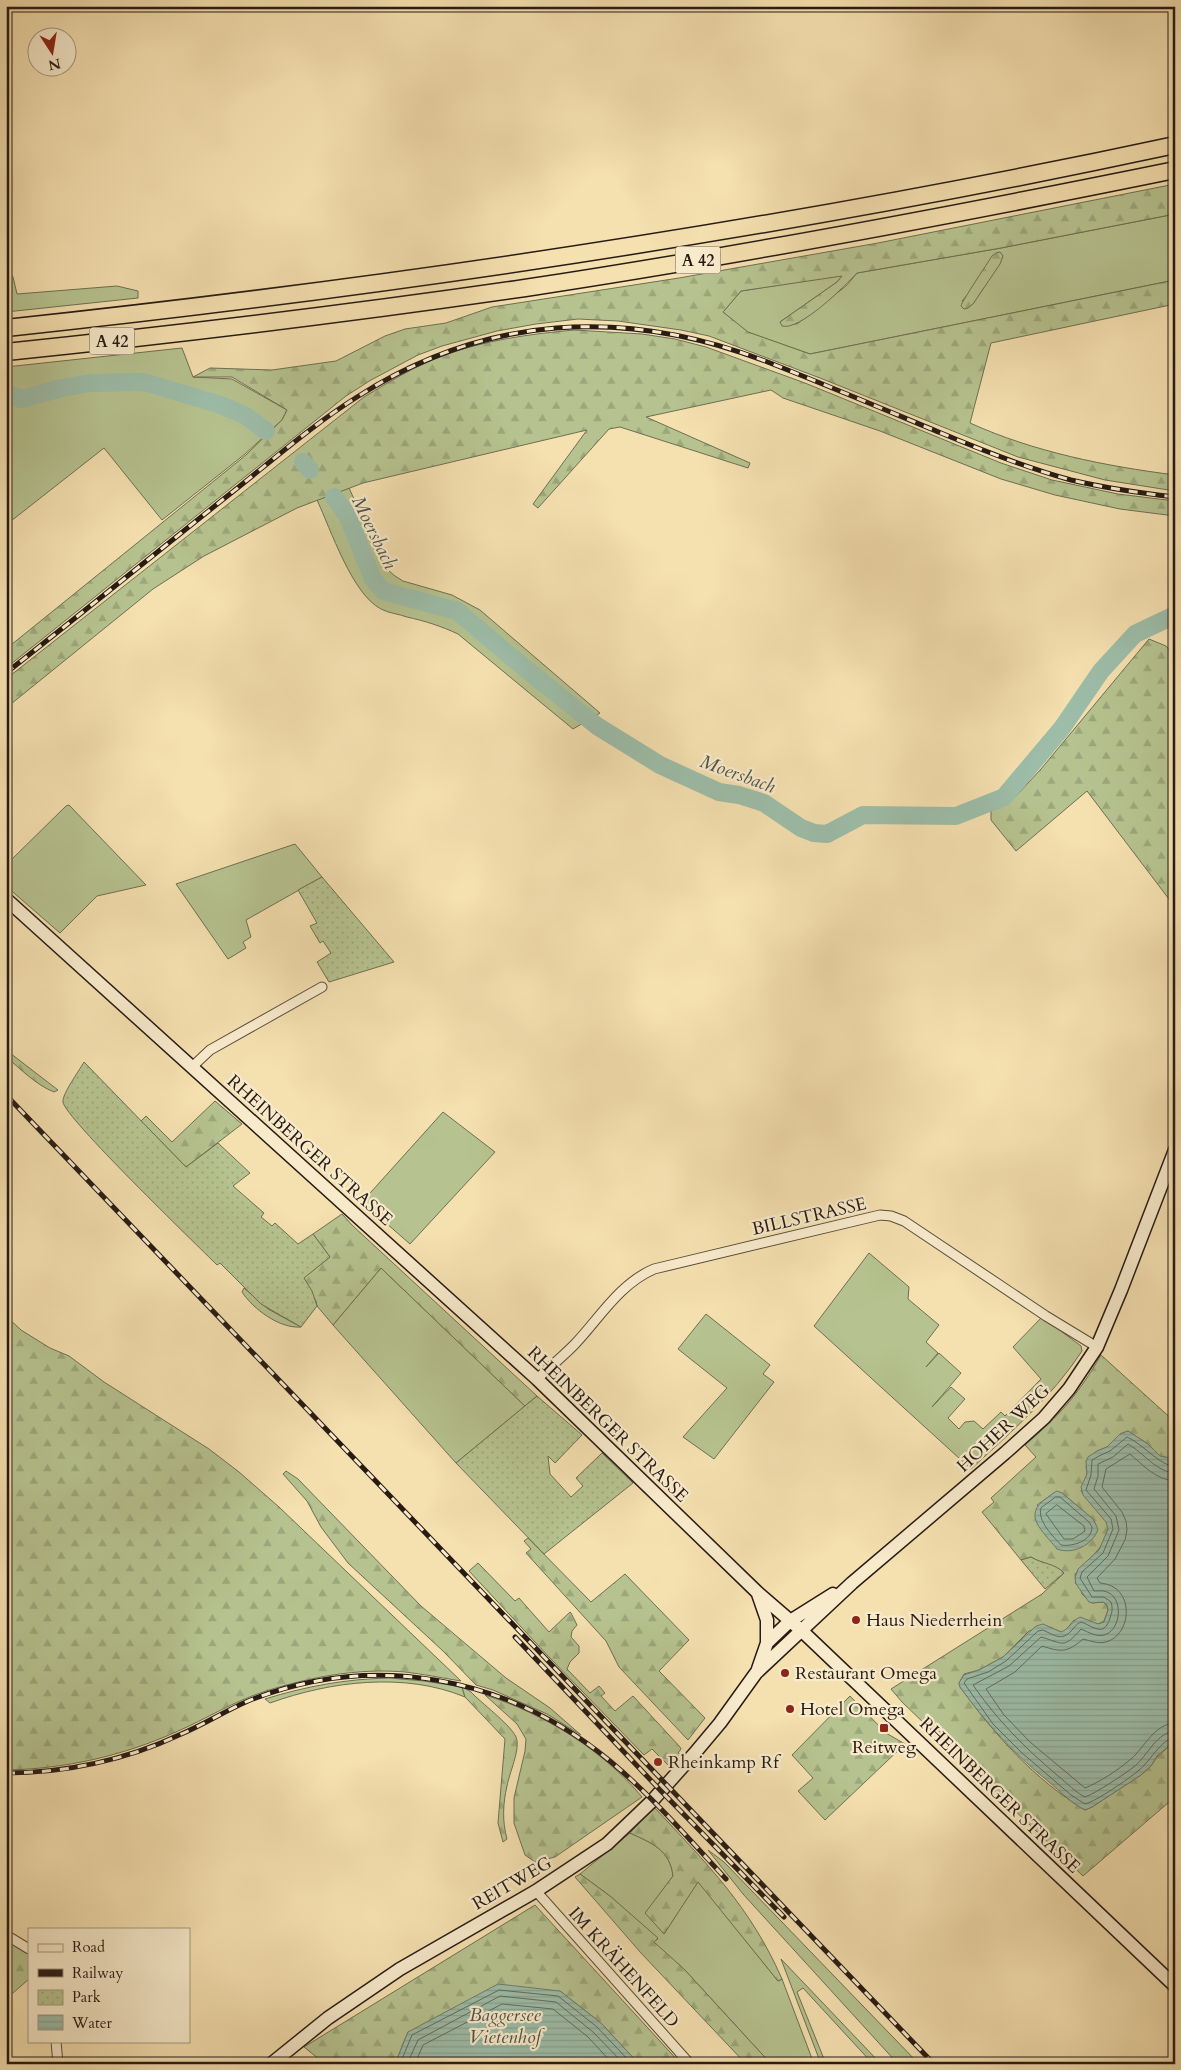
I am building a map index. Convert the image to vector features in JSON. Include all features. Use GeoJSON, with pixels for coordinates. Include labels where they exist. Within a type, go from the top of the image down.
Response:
{"type":"FeatureCollection","features":[{"type":"Feature","properties":{"kind":"highway","name":"A 42"},"geometry":{"type":"LineString","coordinates":[[6,328],[323,292],[545,260],[728,231],[967,188],[1175,145]]}},
{"type":"Feature","properties":{"kind":"highway","name":"A 42"},"geometry":{"type":"LineString","coordinates":[[6,352],[227,328],[546,284],[731,255],[958,214],[1175,170]]}},
{"type":"Feature","properties":{"kind":"highway"},"geometry":{"type":"LineString","coordinates":[[6,322],[32,326]]}},
{"type":"Feature","properties":{"kind":"main road","name":"RHEINBERGER STRASSE"},"geometry":{"type":"LineString","coordinates":[[6,900],[537,1379],[757,1592],[802,1631],[1175,1986]]}},
{"type":"Feature","properties":{"kind":"main road","name":"HOHER WEG"},"geometry":{"type":"LineString","coordinates":[[802,1631],[852,1583],[1006,1453],[1044,1418],[1070,1389],[1097,1347],[1175,1150]]}},
{"type":"Feature","properties":{"kind":"main road","name":"HOHER WEG"},"geometry":{"type":"LineString","coordinates":[[790,1622],[852,1583]]}},
{"type":"Feature","properties":{"kind":"main road"},"geometry":{"type":"LineString","coordinates":[[757,1592],[767,1620],[767,1643]]}},
{"type":"Feature","properties":{"kind":"main road","name":"REITWEG"},"geometry":{"type":"LineString","coordinates":[[756,1673],[767,1643],[790,1622]]}},
{"type":"Feature","properties":{"kind":"main road","name":"REITWEG"},"geometry":{"type":"LineString","coordinates":[[271,2064],[328,2018],[385,1979],[584,1861],[607,1844],[631,1822],[694,1754],[756,1673],[802,1631]]}},
{"type":"Feature","properties":{"kind":"street"},"geometry":{"type":"LineString","coordinates":[[192,1066],[210,1050],[322,987]]}},
{"type":"Feature","properties":{"kind":"street","name":"BILLSTRASSE"},"geometry":{"type":"LineString","coordinates":[[537,1379],[573,1346],[624,1288],[654,1269],[880,1215],[891,1216],[904,1221],[1046,1316],[1097,1347]]}},
{"type":"Feature","properties":{"kind":"street","name":"IM KRÄHENFELD"},"geometry":{"type":"LineString","coordinates":[[536,1890],[690,2064]]}},
{"type":"Feature","properties":{"kind":"street"},"geometry":{"type":"LineString","coordinates":[[6,1935],[28,1948]]}},
{"type":"Feature","properties":{"kind":"street"},"geometry":{"type":"LineString","coordinates":[[56,2042],[58,2064]]}},
{"type":"Feature","properties":{"kind":"green space"},"geometry":{"type":"Polygon","coordinates":[[[1175,184],[1175,214],[1001,248],[857,273],[822,306],[800,322],[790,326],[782,326],[780,322],[837,282],[842,276],[741,291],[723,312],[748,332],[810,354],[1175,280],[1175,304],[991,343],[970,423],[1019,442],[1070,457],[1175,475],[1175,491],[1105,480],[1018,457],[709,336],[618,321],[578,319],[536,324],[497,331],[442,346],[418,355],[371,380],[346,396],[6,668],[6,649],[246,455],[282,420],[287,410],[232,377],[193,377],[210,368],[272,370],[336,361],[385,336],[405,329],[446,323],[492,307],[679,278],[878,243],[1175,184]]]}},
{"type":"Feature","properties":{"kind":"green space"},"geometry":{"type":"Polygon","coordinates":[[[1175,214],[1175,280],[810,354],[747,332],[723,312],[741,291],[843,275],[837,282],[780,322],[797,324],[846,286],[857,273],[1001,248],[1175,214]],[[985,285],[969,293],[962,301],[973,304],[985,285]]]}},
{"type":"Feature","properties":{"kind":"green space"},"geometry":{"type":"Polygon","coordinates":[[[1000,252],[1003,256],[1000,264],[973,304],[964,309],[961,306],[970,290],[992,256],[1000,252]]]}},
{"type":"Feature","properties":{"kind":"green space"},"geometry":{"type":"Polygon","coordinates":[[[6,267],[13,277],[17,294],[117,286],[138,291],[138,298],[6,312],[6,267]]]}},
{"type":"Feature","properties":{"kind":"green space"},"geometry":{"type":"Polygon","coordinates":[[[574,330],[642,334],[675,339],[706,347],[805,383],[1001,463],[1052,480],[1118,494],[1175,501],[1175,516],[1120,509],[1055,495],[1001,479],[880,431],[783,398],[771,390],[646,417],[750,463],[748,468],[620,427],[609,429],[538,508],[533,504],[587,430],[363,483],[297,508],[204,556],[153,589],[6,708],[6,679],[364,397],[422,365],[458,350],[508,338],[574,330]]]}},
{"type":"Feature","properties":{"kind":"green space"},"geometry":{"type":"Polygon","coordinates":[[[182,348],[193,377],[232,379],[287,410],[282,420],[245,454],[162,520],[104,448],[6,525],[6,367],[182,348]]]}},
{"type":"Feature","properties":{"kind":"green space"},"geometry":{"type":"Polygon","coordinates":[[[349,488],[388,570],[403,581],[452,595],[480,610],[600,713],[573,729],[458,634],[433,624],[381,609],[370,601],[343,560],[317,500],[349,488]]]}},
{"type":"Feature","properties":{"kind":"green space"},"geometry":{"type":"Polygon","coordinates":[[[1149,639],[1166,646],[1175,656],[1175,907],[1087,791],[1016,851],[991,820],[991,811],[1016,796],[1041,769],[1149,639]]]}},
{"type":"Feature","properties":{"kind":"green space"},"geometry":{"type":"Polygon","coordinates":[[[69,805],[146,885],[97,896],[60,933],[6,886],[6,865],[69,805]]]}},
{"type":"Feature","properties":{"kind":"green space"},"geometry":{"type":"Polygon","coordinates":[[[295,844],[322,877],[246,920],[251,937],[243,942],[246,948],[228,959],[176,884],[295,844]]]}},
{"type":"Feature","properties":{"kind":"green space"},"geometry":{"type":"Polygon","coordinates":[[[322,877],[394,962],[329,982],[317,962],[331,953],[323,941],[320,943],[310,926],[317,923],[298,890],[322,877]]]}},
{"type":"Feature","properties":{"kind":"green space"},"geometry":{"type":"Polygon","coordinates":[[[6,1050],[58,1090],[54,1092],[35,1081],[6,1057],[6,1050]]]}},
{"type":"Feature","properties":{"kind":"green space"},"geometry":{"type":"Polygon","coordinates":[[[84,1062],[186,1167],[218,1143],[250,1173],[233,1186],[264,1213],[261,1217],[272,1226],[275,1223],[298,1244],[313,1234],[330,1257],[304,1278],[312,1291],[317,1306],[301,1327],[261,1304],[220,1263],[217,1265],[107,1155],[69,1112],[63,1102],[63,1098],[84,1062]]]}},
{"type":"Feature","properties":{"kind":"green space"},"geometry":{"type":"Polygon","coordinates":[[[215,1101],[242,1124],[186,1167],[141,1121],[146,1116],[172,1142],[215,1101]]]}},
{"type":"Feature","properties":{"kind":"green space"},"geometry":{"type":"Polygon","coordinates":[[[443,1112],[495,1152],[410,1244],[362,1202],[443,1112]]]}},
{"type":"Feature","properties":{"kind":"green space"},"geometry":{"type":"Polygon","coordinates":[[[342,1214],[537,1396],[525,1406],[381,1268],[333,1325],[317,1306],[303,1278],[330,1257],[313,1234],[342,1214]]]}},
{"type":"Feature","properties":{"kind":"green space"},"geometry":{"type":"Polygon","coordinates":[[[869,1253],[909,1287],[908,1299],[939,1325],[926,1342],[938,1353],[926,1367],[939,1353],[961,1373],[932,1407],[951,1387],[965,1399],[948,1418],[959,1429],[965,1422],[974,1421],[983,1429],[1001,1412],[1005,1416],[1041,1379],[1013,1347],[1042,1317],[1081,1346],[1082,1351],[1058,1384],[1016,1428],[971,1469],[814,1326],[869,1253]]]}},
{"type":"Feature","properties":{"kind":"green space"},"geometry":{"type":"Polygon","coordinates":[[[381,1268],[525,1406],[456,1463],[333,1325],[381,1268]]]}},
{"type":"Feature","properties":{"kind":"green space"},"geometry":{"type":"Polygon","coordinates":[[[244,1288],[268,1309],[301,1327],[284,1325],[268,1317],[253,1305],[242,1292],[244,1288]]]}},
{"type":"Feature","properties":{"kind":"green space"},"geometry":{"type":"Polygon","coordinates":[[[706,1314],[770,1365],[763,1374],[774,1382],[714,1459],[683,1437],[727,1388],[678,1349],[706,1314]]]}},
{"type":"Feature","properties":{"kind":"green space"},"geometry":{"type":"Polygon","coordinates":[[[6,1316],[21,1330],[50,1348],[69,1356],[104,1382],[209,1449],[239,1472],[279,1507],[461,1681],[387,1671],[369,1671],[317,1678],[254,1695],[176,1732],[135,1748],[71,1764],[6,1770],[6,1316]]]}},
{"type":"Feature","properties":{"kind":"green space"},"geometry":{"type":"Polygon","coordinates":[[[1101,1355],[1175,1422],[1175,1465],[1169,1458],[1160,1456],[1148,1444],[1128,1431],[1120,1434],[1107,1447],[1097,1451],[1086,1466],[1087,1474],[1081,1491],[1106,1521],[1108,1527],[1107,1535],[1098,1550],[1075,1574],[1076,1584],[1080,1586],[1082,1594],[1092,1603],[1103,1602],[1107,1605],[1108,1610],[1104,1621],[1098,1624],[1074,1620],[1065,1631],[1061,1632],[1047,1626],[1029,1631],[1003,1657],[979,1670],[964,1674],[959,1683],[960,1687],[987,1722],[1016,1755],[1049,1785],[1085,1810],[1141,1775],[1175,1741],[1175,1797],[1083,1876],[902,1702],[891,1689],[1042,1594],[1064,1573],[1031,1557],[1021,1560],[982,1512],[994,1502],[991,1498],[1036,1457],[1025,1445],[1067,1404],[1101,1355]],[[1054,1493],[1037,1505],[1096,1525],[1093,1519],[1062,1493],[1054,1493]]]}},
{"type":"Feature","properties":{"kind":"green space"},"geometry":{"type":"Polygon","coordinates":[[[537,1396],[582,1435],[555,1463],[548,1456],[550,1474],[571,1497],[583,1486],[576,1478],[602,1453],[633,1483],[544,1554],[456,1463],[537,1396]]]}},
{"type":"Feature","properties":{"kind":"green space"},"geometry":{"type":"Polygon","coordinates":[[[286,1471],[298,1479],[421,1606],[506,1678],[550,1708],[581,1735],[547,1714],[493,1690],[476,1685],[443,1651],[348,1563],[321,1527],[307,1501],[283,1474],[286,1471]]]}},
{"type":"Feature","properties":{"kind":"green space"},"geometry":{"type":"Polygon","coordinates":[[[528,1538],[591,1602],[625,1574],[689,1640],[659,1671],[705,1718],[688,1740],[619,1667],[606,1641],[526,1553],[531,1549],[524,1541],[528,1538]]]}},
{"type":"Feature","properties":{"kind":"green space"},"geometry":{"type":"Polygon","coordinates":[[[1031,1557],[1057,1567],[1064,1573],[1045,1589],[1021,1560],[1031,1557]]]}},
{"type":"Feature","properties":{"kind":"green space"},"geometry":{"type":"Polygon","coordinates":[[[478,1563],[515,1601],[519,1598],[549,1632],[571,1613],[577,1625],[572,1631],[571,1637],[579,1646],[579,1653],[570,1662],[567,1669],[590,1693],[599,1686],[605,1693],[601,1696],[615,1711],[633,1696],[680,1747],[681,1749],[678,1753],[680,1754],[669,1766],[652,1749],[644,1755],[549,1657],[469,1571],[478,1563]]]}},
{"type":"Feature","properties":{"kind":"green space"},"geometry":{"type":"Polygon","coordinates":[[[389,1678],[462,1687],[465,1697],[442,1689],[418,1684],[368,1682],[318,1689],[270,1703],[265,1699],[327,1684],[389,1678]]]}},
{"type":"Feature","properties":{"kind":"green space"},"geometry":{"type":"Polygon","coordinates":[[[462,1687],[470,1691],[502,1720],[516,1737],[516,1754],[505,1799],[504,1819],[507,1839],[503,1842],[498,1823],[505,1739],[465,1697],[462,1687]]]}},
{"type":"Feature","properties":{"kind":"green space"},"geometry":{"type":"Polygon","coordinates":[[[485,1695],[529,1712],[571,1735],[609,1764],[642,1797],[555,1857],[535,1862],[525,1855],[514,1823],[514,1798],[526,1739],[517,1724],[485,1695]]]}},
{"type":"Feature","properties":{"kind":"green space"},"geometry":{"type":"Polygon","coordinates":[[[850,1696],[886,1733],[905,1744],[825,1820],[798,1791],[813,1778],[792,1755],[850,1696]]]}},
{"type":"Feature","properties":{"kind":"green space"},"geometry":{"type":"Polygon","coordinates":[[[654,1807],[726,1887],[756,1929],[782,1979],[778,1981],[698,1882],[664,1934],[645,1913],[673,1876],[668,1860],[659,1848],[630,1833],[654,1807]]]}},
{"type":"Feature","properties":{"kind":"green space"},"geometry":{"type":"Polygon","coordinates":[[[630,1833],[659,1848],[668,1860],[673,1876],[646,1913],[664,1934],[698,1881],[778,1981],[782,1979],[814,2064],[771,2064],[684,1969],[653,1942],[658,1939],[610,1896],[580,1874],[630,1833]]]}},
{"type":"Feature","properties":{"kind":"green space"},"geometry":{"type":"Polygon","coordinates":[[[708,1850],[724,1862],[919,2064],[898,2064],[743,1894],[708,1850]]]}},
{"type":"Feature","properties":{"kind":"green space"},"geometry":{"type":"Polygon","coordinates":[[[580,1874],[610,1896],[658,1938],[654,1942],[684,1969],[771,2064],[746,2064],[641,1953],[575,1877],[580,1874]]]}},
{"type":"Feature","properties":{"kind":"green space"},"geometry":{"type":"Polygon","coordinates":[[[535,1905],[681,2064],[639,2064],[601,2023],[560,1991],[408,2032],[395,2064],[325,2064],[304,2047],[535,1905]]]}},
{"type":"Feature","properties":{"kind":"green space"},"geometry":{"type":"Polygon","coordinates":[[[6,1935],[28,1948],[28,1980],[6,1999],[6,1935]]]}},
{"type":"Feature","properties":{"kind":"green space"},"geometry":{"type":"Polygon","coordinates":[[[781,1959],[881,2064],[873,2064],[803,1988],[797,1992],[826,2064],[821,2064],[781,1959]]]}},
{"type":"Feature","properties":{"kind":"water"},"geometry":{"type":"Polygon","coordinates":[[[1128,1431],[1148,1444],[1160,1456],[1169,1458],[1175,1465],[1175,1741],[1157,1756],[1151,1766],[1141,1775],[1085,1810],[1066,1797],[1001,1738],[960,1687],[959,1683],[964,1675],[979,1670],[1003,1657],[1036,1626],[1043,1624],[1061,1632],[1080,1617],[1098,1624],[1104,1622],[1108,1610],[1107,1605],[1103,1602],[1089,1602],[1076,1584],[1075,1578],[1078,1569],[1099,1550],[1108,1529],[1106,1522],[1083,1495],[1081,1487],[1087,1474],[1086,1461],[1088,1457],[1107,1447],[1120,1434],[1128,1431]]]}},
{"type":"Feature","properties":{"kind":"water"},"geometry":{"type":"Polygon","coordinates":[[[1057,1491],[1093,1519],[1098,1529],[1092,1540],[1076,1550],[1063,1551],[1057,1549],[1041,1529],[1035,1517],[1039,1504],[1057,1491]]]}},
{"type":"Feature","properties":{"kind":"water","name":"Baggersee Vietenhof"},"geometry":{"type":"Polygon","coordinates":[[[498,1984],[560,1991],[601,2023],[639,2064],[395,2064],[408,2032],[498,1984]]]}},
{"type":"Feature","properties":{"kind":"waterway","name":"Moersbach"},"geometry":{"type":"LineString","coordinates":[[8,394],[21,399],[90,383],[144,382],[221,405],[246,416],[266,431]]}},
{"type":"Feature","properties":{"kind":"waterway","name":"Moersbach"},"geometry":{"type":"LineString","coordinates":[[303,462],[310,470]]}},
{"type":"Feature","properties":{"kind":"waterway","name":"Moersbach"},"geometry":{"type":"LineString","coordinates":[[334,497],[347,515],[373,579],[383,591],[457,611],[597,726],[660,765],[719,792],[739,795],[764,803],[801,828],[814,833],[827,834],[863,815],[956,816],[1004,797],[1062,728],[1101,671],[1135,634],[1175,615]]}},
{"type":"Feature","properties":{"kind":"railway"},"geometry":{"type":"LineString","coordinates":[[6,673],[288,447],[339,409],[405,370],[455,349],[505,335],[556,328],[608,327],[660,332],[712,344],[765,361],[973,446],[1038,470],[1071,480],[1175,497]]}},
{"type":"Feature","properties":{"kind":"railway"},"geometry":{"type":"LineString","coordinates":[[6,1095],[934,2064]]}},
{"type":"Feature","properties":{"kind":"railway"},"geometry":{"type":"LineString","coordinates":[[515,1637],[784,1917]]}},
{"type":"Feature","properties":{"kind":"railway"},"geometry":{"type":"LineString","coordinates":[[6,1773],[73,1768],[117,1758],[159,1744],[248,1701],[295,1686],[343,1677],[390,1676],[437,1680],[483,1691],[528,1709],[570,1732],[610,1761],[641,1789],[726,1879]]}},
{"type":"Feature","properties":{"kind":"place","name":"Haus Niederrhein"},"geometry":{"type":"Point","coordinates":[856,1620]}},
{"type":"Feature","properties":{"kind":"place","name":"Restaurant Omega"},"geometry":{"type":"Point","coordinates":[785,1673]}},
{"type":"Feature","properties":{"kind":"place","name":"Hotel Omega"},"geometry":{"type":"Point","coordinates":[790,1709]}},
{"type":"Feature","properties":{"kind":"place","name":"Reitweg"},"geometry":{"type":"Point","coordinates":[884,1728]}},
{"type":"Feature","properties":{"kind":"place","name":"Rheinkamp Rf"},"geometry":{"type":"Point","coordinates":[658,1762]}}]}
